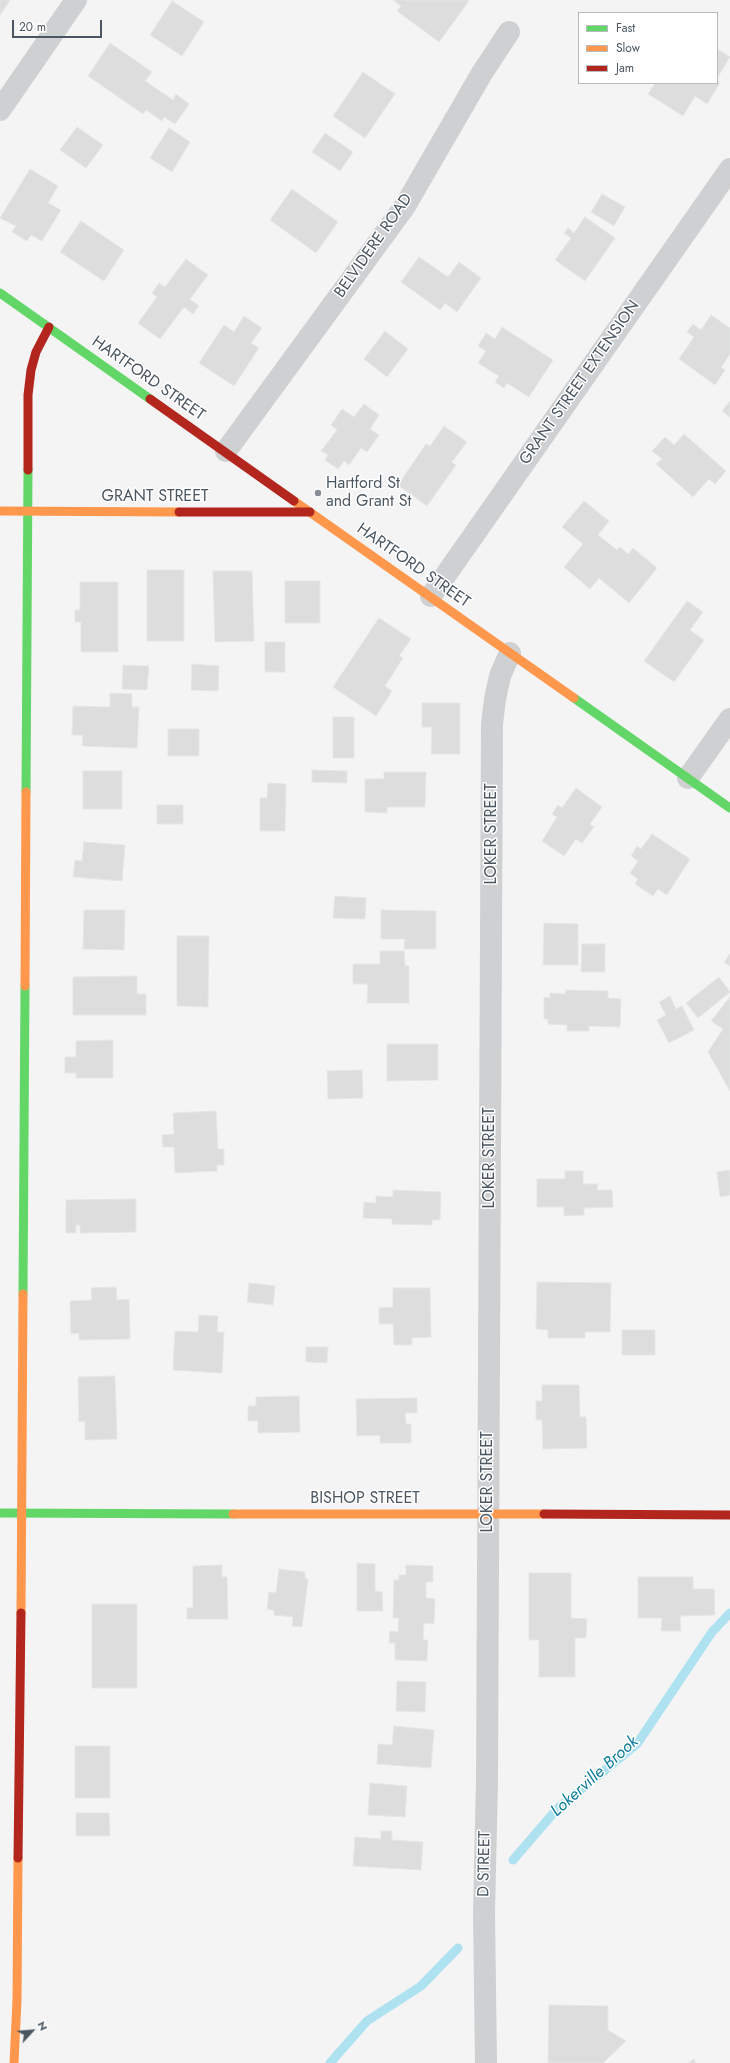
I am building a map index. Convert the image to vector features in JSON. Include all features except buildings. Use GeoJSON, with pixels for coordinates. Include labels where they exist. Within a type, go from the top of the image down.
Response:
{"type":"FeatureCollection","features":[{"type":"Feature","properties":{"kind":"street"},"geometry":{"type":"LineString","coordinates":[[0,110],[76,0]]}},
{"type":"Feature","properties":{"kind":"street","name":"BELVIDERE ROAD"},"geometry":{"type":"LineString","coordinates":[[226,451],[405,206],[482,73],[509,32]]}},
{"type":"Feature","properties":{"kind":"street","name":"GRANT STREET EXTENSION"},"geometry":{"type":"LineString","coordinates":[[431,596],[730,169]]}},
{"type":"Feature","properties":{"kind":"street","name":"HARTFORD STREET"},"geometry":{"type":"LineString","coordinates":[[0,293],[730,808]]}},
{"type":"Feature","properties":{"kind":"street"},"geometry":{"type":"LineString","coordinates":[[14,2063],[17,2000],[22,1513],[28,394],[31,370],[37,349],[49,327]]}},
{"type":"Feature","properties":{"kind":"street","name":"GRANT STREET"},"geometry":{"type":"LineString","coordinates":[[0,511],[310,512]]}},
{"type":"Feature","properties":{"kind":"street","name":"LOKER STREET"},"geometry":{"type":"LineString","coordinates":[[487,1665],[492,724],[500,676],[510,653]]}},
{"type":"Feature","properties":{"kind":"street"},"geometry":{"type":"LineString","coordinates":[[688,778],[730,719]]}},
{"type":"Feature","properties":{"kind":"street","name":"BISHOP STREET"},"geometry":{"type":"LineString","coordinates":[[0,1512],[730,1516]]}},
{"type":"Feature","properties":{"kind":"street","name":"D STREET"},"geometry":{"type":"LineString","coordinates":[[486,2063],[484,1913],[487,1780],[487,1665]]}},
{"type":"Feature","properties":{"kind":"waterway","name":"Lokerville Brook"},"geometry":{"type":"LineString","coordinates":[[513,1860],[557,1809],[637,1744],[712,1632],[730,1613]]}},
{"type":"Feature","properties":{"kind":"waterway","name":"Lokerville Brook"},"geometry":{"type":"LineString","coordinates":[[330,2063],[367,2021],[421,1986],[458,1948]]}},
{"type":"Feature","properties":{"kind":"traffic: fast"},"geometry":{"type":"LineString","coordinates":[[0,293],[150,399]]}},
{"type":"Feature","properties":{"kind":"traffic: fast"},"geometry":{"type":"LineString","coordinates":[[26,792],[28,470]]}},
{"type":"Feature","properties":{"kind":"traffic: fast"},"geometry":{"type":"LineString","coordinates":[[574,698],[730,808]]}},
{"type":"Feature","properties":{"kind":"traffic: fast"},"geometry":{"type":"LineString","coordinates":[[23,1294],[25,986]]}},
{"type":"Feature","properties":{"kind":"traffic: fast"},"geometry":{"type":"LineString","coordinates":[[0,1513],[233,1514]]}},
{"type":"Feature","properties":{"kind":"traffic: slow"},"geometry":{"type":"LineString","coordinates":[[294,501],[574,698]]}},
{"type":"Feature","properties":{"kind":"traffic: slow"},"geometry":{"type":"LineString","coordinates":[[0,511],[179,512]]}},
{"type":"Feature","properties":{"kind":"traffic: slow"},"geometry":{"type":"LineString","coordinates":[[25,986],[26,792]]}},
{"type":"Feature","properties":{"kind":"traffic: slow"},"geometry":{"type":"LineString","coordinates":[[21,1613],[23,1294]]}},
{"type":"Feature","properties":{"kind":"traffic: slow"},"geometry":{"type":"LineString","coordinates":[[233,1514],[544,1514]]}},
{"type":"Feature","properties":{"kind":"traffic: slow"},"geometry":{"type":"LineString","coordinates":[[14,2063],[17,2000],[18,1858]]}},
{"type":"Feature","properties":{"kind":"traffic: jam"},"geometry":{"type":"LineString","coordinates":[[28,470],[28,395],[31,370],[36,352],[49,327]]}},
{"type":"Feature","properties":{"kind":"traffic: jam"},"geometry":{"type":"LineString","coordinates":[[150,399],[294,501]]}},
{"type":"Feature","properties":{"kind":"traffic: jam"},"geometry":{"type":"LineString","coordinates":[[179,512],[310,512]]}},
{"type":"Feature","properties":{"kind":"traffic: jam"},"geometry":{"type":"LineString","coordinates":[[544,1514],[730,1515]]}},
{"type":"Feature","properties":{"kind":"traffic: jam"},"geometry":{"type":"LineString","coordinates":[[18,1858],[21,1613]]}},
{"type":"Feature","properties":{"kind":"place","name":"Hartford St and Grant St"},"geometry":{"type":"Point","coordinates":[318,493]}}]}
